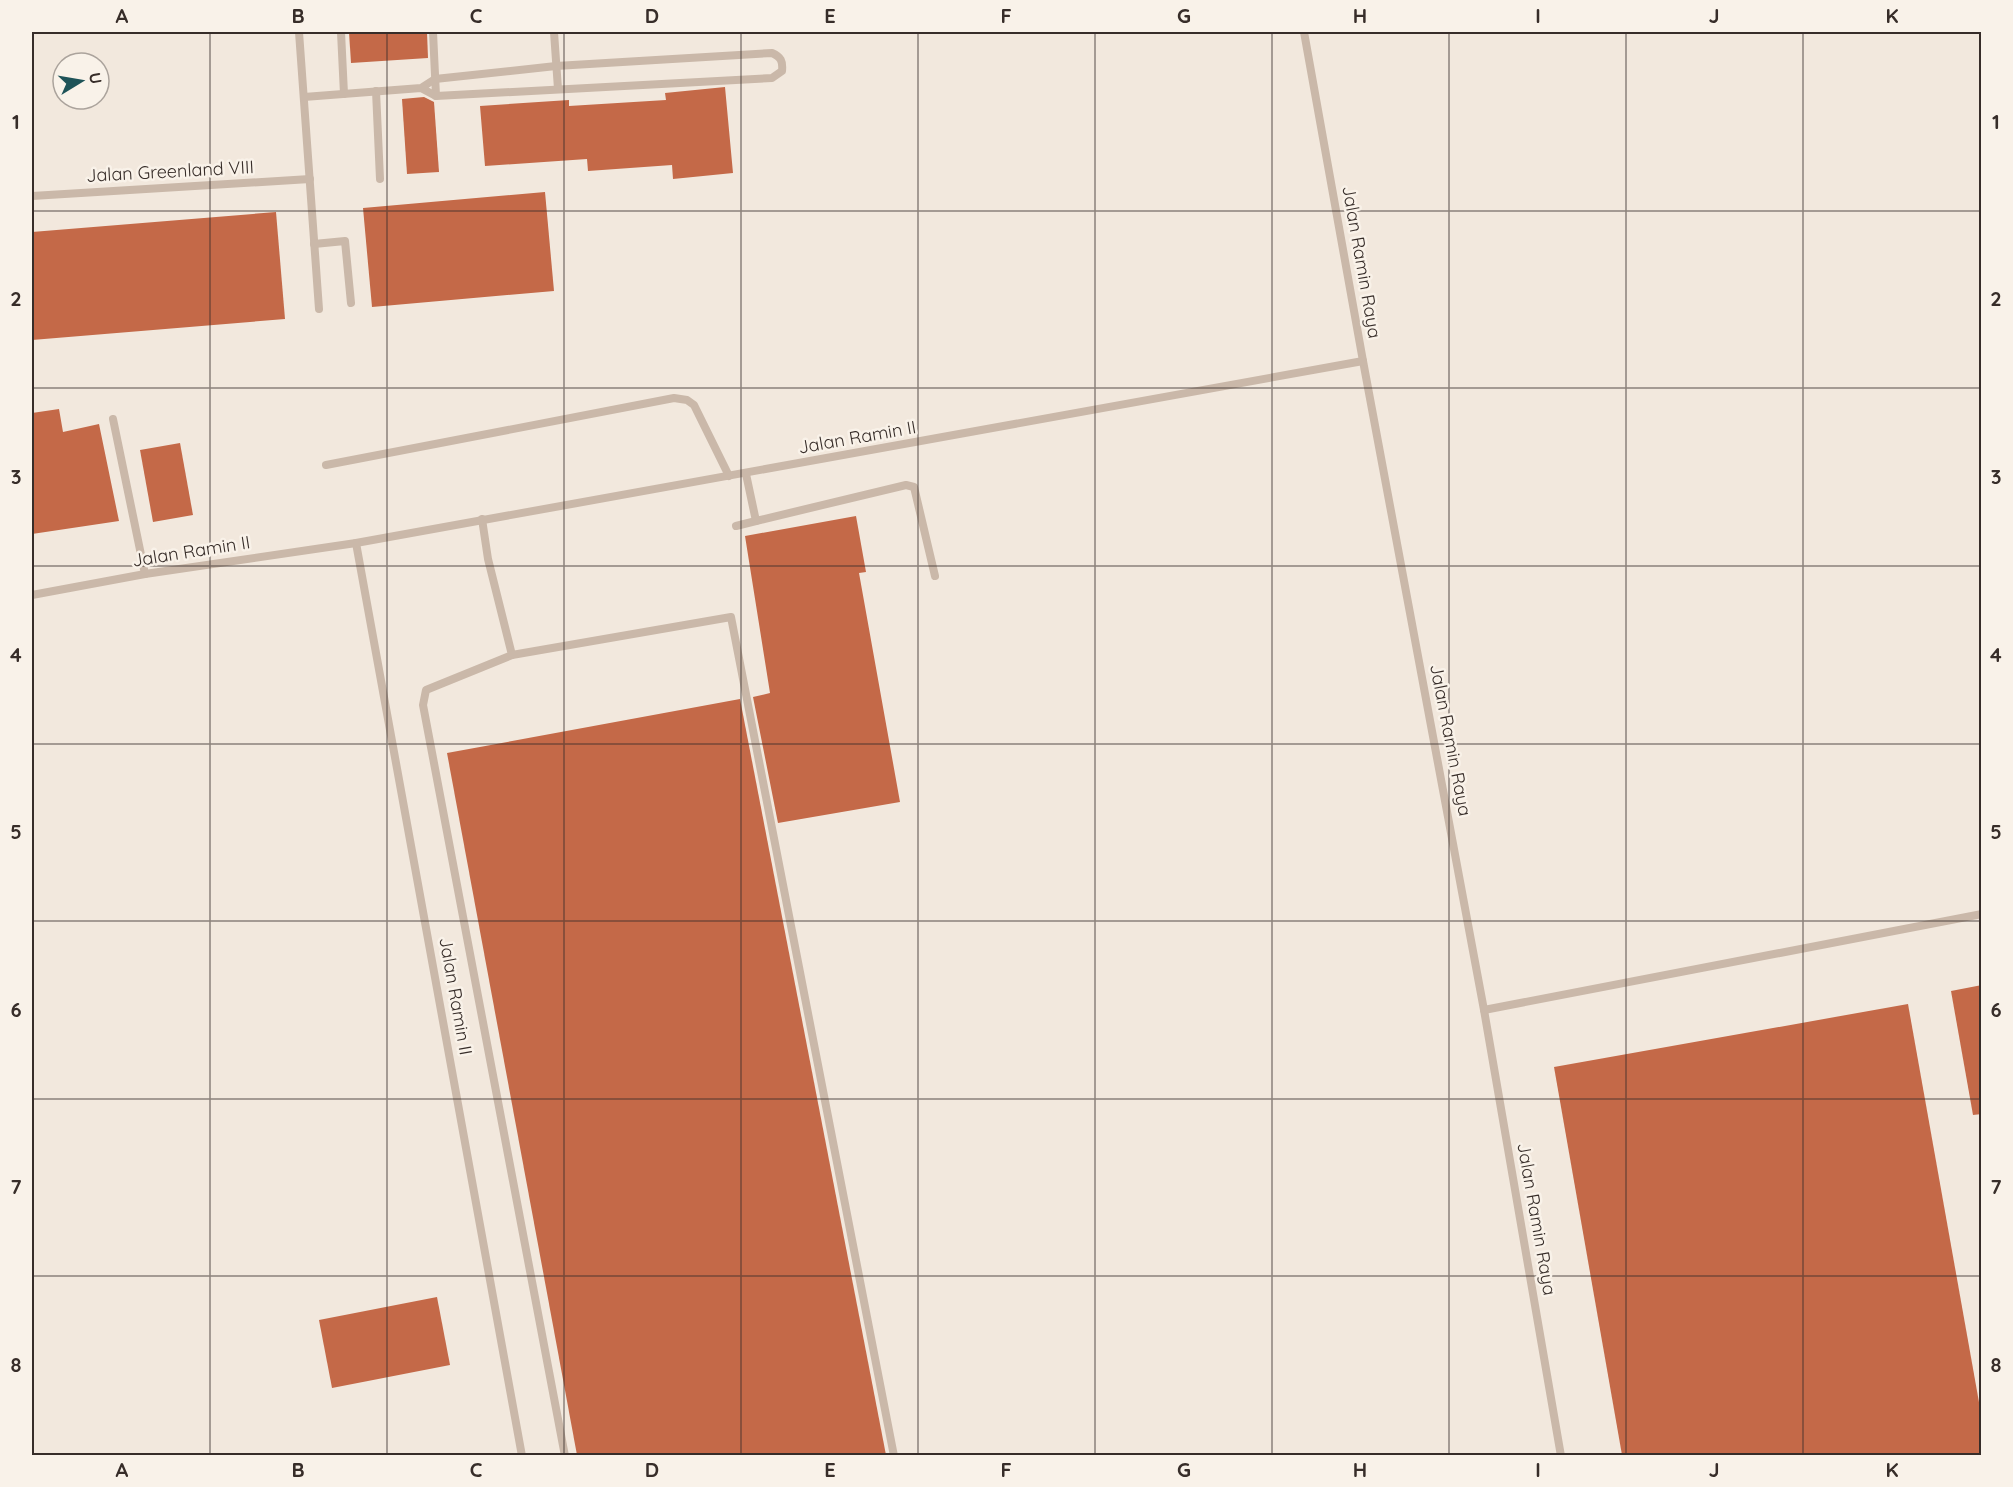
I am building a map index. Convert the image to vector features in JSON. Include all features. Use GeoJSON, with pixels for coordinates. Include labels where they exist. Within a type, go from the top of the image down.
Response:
{"type":"FeatureCollection","features":[{"type":"Feature","properties":{"kind":"lane"},"geometry":{"type":"LineString","coordinates":[[299,32],[319,309]]}},
{"type":"Feature","properties":{"kind":"lane"},"geometry":{"type":"LineString","coordinates":[[341,32],[344,94]]}},
{"type":"Feature","properties":{"kind":"lane"},"geometry":{"type":"LineString","coordinates":[[433,32],[436,96]]}},
{"type":"Feature","properties":{"kind":"lane"},"geometry":{"type":"LineString","coordinates":[[554,32],[558,88]]}},
{"type":"Feature","properties":{"kind":"lane","name":"Jalan Ramin Raya"},"geometry":{"type":"LineString","coordinates":[[1304,32],[1484,1010],[1561,1455]]}},
{"type":"Feature","properties":{"kind":"lane"},"geometry":{"type":"LineString","coordinates":[[304,97],[421,88],[435,79],[556,66],[772,53],[783,63],[782,71],[772,78],[436,96],[421,88]]}},
{"type":"Feature","properties":{"kind":"lane"},"geometry":{"type":"LineString","coordinates":[[376,91],[380,179]]}},
{"type":"Feature","properties":{"kind":"lane","name":"Jalan Greenland VIII"},"geometry":{"type":"LineString","coordinates":[[32,196],[310,179]]}},
{"type":"Feature","properties":{"kind":"lane"},"geometry":{"type":"LineString","coordinates":[[314,244],[345,241],[351,303]]}},
{"type":"Feature","properties":{"kind":"lane","name":"Jalan Ramin II"},"geometry":{"type":"LineString","coordinates":[[32,595],[145,574],[356,543],[1363,362]]}},
{"type":"Feature","properties":{"kind":"lane"},"geometry":{"type":"LineString","coordinates":[[326,465],[674,398],[687,400],[694,405],[729,477]]}},
{"type":"Feature","properties":{"kind":"lane"},"geometry":{"type":"LineString","coordinates":[[113,419],[145,574]]}},
{"type":"Feature","properties":{"kind":"lane"},"geometry":{"type":"LineString","coordinates":[[746,474],[756,521]]}},
{"type":"Feature","properties":{"kind":"lane"},"geometry":{"type":"LineString","coordinates":[[736,526],[911,485],[916,490],[935,576]]}},
{"type":"Feature","properties":{"kind":"lane"},"geometry":{"type":"LineString","coordinates":[[482,519],[488,559],[512,655]]}},
{"type":"Feature","properties":{"kind":"lane","name":"Jalan Ramin II"},"geometry":{"type":"LineString","coordinates":[[356,543],[522,1455]]}},
{"type":"Feature","properties":{"kind":"lane"},"geometry":{"type":"LineString","coordinates":[[565,1455],[423,705],[426,690],[512,655],[731,617],[894,1455]]}},
{"type":"Feature","properties":{"kind":"lane"},"geometry":{"type":"LineString","coordinates":[[1484,1010],[1982,914]]}},
{"type":"Feature","properties":{"kind":"building"},"geometry":{"type":"Polygon","coordinates":[[[349,32],[427,32],[428,58],[351,63],[349,32]]]}},
{"type":"Feature","properties":{"kind":"building"},"geometry":{"type":"Polygon","coordinates":[[[725,87],[733,173],[673,179],[672,165],[588,171],[587,159],[485,166],[480,106],[569,100],[569,106],[666,100],[665,93],[725,87]]]}},
{"type":"Feature","properties":{"kind":"building"},"geometry":{"type":"Polygon","coordinates":[[[424,97],[434,102],[439,172],[407,174],[402,99],[424,97]]]}},
{"type":"Feature","properties":{"kind":"building"},"geometry":{"type":"Polygon","coordinates":[[[545,192],[554,291],[372,307],[363,208],[545,192]]]}},
{"type":"Feature","properties":{"kind":"building"},"geometry":{"type":"Polygon","coordinates":[[[276,212],[285,319],[32,340],[32,232],[276,212]]]}},
{"type":"Feature","properties":{"kind":"building"},"geometry":{"type":"Polygon","coordinates":[[[59,409],[63,432],[99,424],[119,521],[32,534],[32,413],[59,409]]]}},
{"type":"Feature","properties":{"kind":"building"},"geometry":{"type":"Polygon","coordinates":[[[180,443],[193,515],[153,522],[140,450],[180,443]]]}},
{"type":"Feature","properties":{"kind":"building"},"geometry":{"type":"Polygon","coordinates":[[[856,516],[866,572],[859,573],[900,802],[778,823],[753,697],[770,693],[745,536],[856,516]]]}},
{"type":"Feature","properties":{"kind":"building"},"geometry":{"type":"Polygon","coordinates":[[[740,699],[886,1455],[577,1455],[447,753],[740,699]]]}},
{"type":"Feature","properties":{"kind":"building"},"geometry":{"type":"Polygon","coordinates":[[[1982,985],[1982,1114],[1973,1115],[1951,991],[1982,985]]]}},
{"type":"Feature","properties":{"kind":"building"},"geometry":{"type":"Polygon","coordinates":[[[1908,1004],[1982,1419],[1982,1455],[1622,1455],[1554,1067],[1908,1004]]]}},
{"type":"Feature","properties":{"kind":"building"},"geometry":{"type":"Polygon","coordinates":[[[437,1297],[450,1365],[332,1388],[319,1320],[437,1297]]]}}]}
